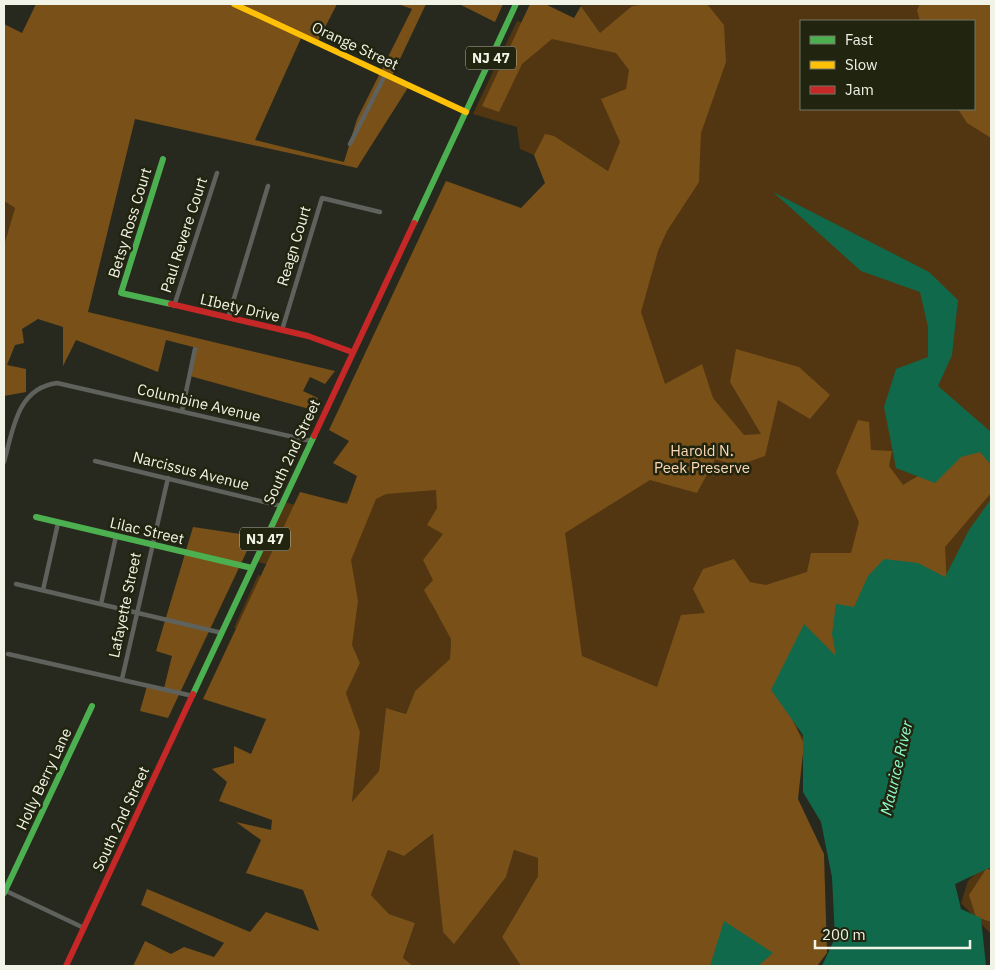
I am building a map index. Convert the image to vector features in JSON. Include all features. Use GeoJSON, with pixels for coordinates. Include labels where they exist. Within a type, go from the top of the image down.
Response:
{"type":"FeatureCollection","features":[{"type":"Feature","properties":{"kind":"main road","name":"Orange Street"},"geometry":{"type":"LineString","coordinates":[[234,4],[466,112]]}},
{"type":"Feature","properties":{"kind":"main road","name":"South 2nd Street"},"geometry":{"type":"LineString","coordinates":[[66,966],[516,4]]}},
{"type":"Feature","properties":{"kind":"main road","name":"Betsy Ross Court"},"geometry":{"type":"LineString","coordinates":[[121,293],[163,159]]}},
{"type":"Feature","properties":{"kind":"main road","name":"LIbety Drive"},"geometry":{"type":"LineString","coordinates":[[121,293],[308,336],[352,352]]}},
{"type":"Feature","properties":{"kind":"main road","name":"Lilac Street"},"geometry":{"type":"LineString","coordinates":[[36,518],[252,568]]}},
{"type":"Feature","properties":{"kind":"main road","name":"Holly Berry Lane"},"geometry":{"type":"LineString","coordinates":[[4,891],[92,706]]}},
{"type":"Feature","properties":{"kind":"street"},"geometry":{"type":"LineString","coordinates":[[350,144],[385,75]]}},
{"type":"Feature","properties":{"kind":"street","name":"Paul Revere Court"},"geometry":{"type":"LineString","coordinates":[[174,306],[217,173]]}},
{"type":"Feature","properties":{"kind":"street"},"geometry":{"type":"LineString","coordinates":[[228,318],[268,186]]}},
{"type":"Feature","properties":{"kind":"street","name":"Reagn Court"},"geometry":{"type":"LineString","coordinates":[[282,330],[322,198],[380,212]]}},
{"type":"Feature","properties":{"kind":"street"},"geometry":{"type":"LineString","coordinates":[[182,412],[195,349]]}},
{"type":"Feature","properties":{"kind":"street","name":"Columbine Avenue"},"geometry":{"type":"LineString","coordinates":[[4,462],[6,446],[20,410],[32,392],[47,385],[57,384],[82,388],[311,441]]}},
{"type":"Feature","properties":{"kind":"street","name":"Narcissus Avenue"},"geometry":{"type":"LineString","coordinates":[[95,461],[281,506]]}},
{"type":"Feature","properties":{"kind":"street","name":"Lafayette Street"},"geometry":{"type":"LineString","coordinates":[[122,680],[151,545],[168,478]]}},
{"type":"Feature","properties":{"kind":"street"},"geometry":{"type":"LineString","coordinates":[[43,590],[58,523]]}},
{"type":"Feature","properties":{"kind":"street"},"geometry":{"type":"LineString","coordinates":[[101,604],[116,536]]}},
{"type":"Feature","properties":{"kind":"street"},"geometry":{"type":"LineString","coordinates":[[16,584],[222,633]]}},
{"type":"Feature","properties":{"kind":"street"},"geometry":{"type":"LineString","coordinates":[[8,654],[193,696]]}},
{"type":"Feature","properties":{"kind":"street"},"geometry":{"type":"LineString","coordinates":[[4,891],[84,928]]}},
{"type":"Feature","properties":{"kind":"green space"},"geometry":{"type":"Polygon","coordinates":[[[36,4],[337,4],[317,43],[302,36],[255,140],[344,162],[357,119],[412,9],[398,4],[426,4],[391,78],[409,86],[357,168],[135,119],[88,312],[335,371],[325,384],[310,377],[303,391],[318,398],[313,410],[190,376],[197,348],[166,340],[158,372],[76,340],[63,366],[63,327],[38,319],[22,329],[24,343],[15,345],[7,365],[26,369],[26,392],[4,396],[4,245],[15,208],[4,201],[4,24],[22,33],[36,4]]]}},
{"type":"Feature","properties":{"kind":"green space"},"geometry":{"type":"Polygon","coordinates":[[[459,4],[503,4],[495,22],[459,4]]]}},
{"type":"Feature","properties":{"kind":"green space"},"geometry":{"type":"Polygon","coordinates":[[[530,4],[545,4],[574,18],[581,6],[600,33],[632,6],[647,4],[707,4],[724,25],[726,62],[701,133],[699,182],[667,231],[658,251],[641,312],[665,384],[702,364],[713,398],[744,435],[761,434],[730,382],[736,349],[799,367],[830,395],[810,419],[778,400],[765,456],[737,466],[715,459],[697,493],[650,480],[565,533],[582,656],[657,687],[681,615],[705,613],[693,589],[703,569],[734,559],[750,582],[766,585],[807,572],[811,553],[851,553],[859,522],[836,472],[858,420],[869,422],[871,450],[892,451],[889,466],[903,485],[966,447],[991,452],[991,493],[945,547],[947,586],[838,657],[785,704],[804,744],[798,799],[824,854],[827,953],[817,966],[521,966],[502,937],[538,876],[538,858],[514,850],[506,877],[454,944],[443,932],[433,834],[404,856],[388,850],[371,895],[389,914],[415,923],[403,958],[413,966],[133,966],[145,941],[171,954],[184,947],[214,957],[224,943],[141,905],[147,889],[250,932],[266,912],[319,931],[303,890],[246,873],[261,840],[236,822],[271,830],[272,820],[219,801],[227,782],[212,769],[234,763],[234,746],[251,754],[266,719],[203,699],[300,492],[347,504],[357,476],[333,463],[349,441],[329,430],[446,181],[521,208],[545,183],[534,155],[545,134],[554,136],[608,171],[620,142],[601,99],[626,89],[629,70],[616,53],[552,39],[522,64],[499,112],[482,106],[530,4]],[[436,490],[386,494],[376,499],[351,560],[358,601],[352,645],[360,663],[346,693],[360,732],[352,802],[379,771],[386,708],[406,714],[415,691],[450,659],[451,639],[424,590],[433,580],[423,560],[443,534],[427,525],[437,508],[436,490]]]}},
{"type":"Feature","properties":{"kind":"green space"},"geometry":{"type":"Polygon","coordinates":[[[584,4],[647,4],[632,6],[600,34],[581,6],[584,4]]]}},
{"type":"Feature","properties":{"kind":"green space","name":"Harold N. Peek Preserve"},"geometry":{"type":"Polygon","coordinates":[[[696,4],[991,4],[991,586],[795,717],[798,730],[808,745],[431,603],[438,616],[452,619],[450,660],[415,691],[406,714],[386,708],[379,771],[352,803],[360,732],[346,693],[360,663],[357,656],[234,628],[258,575],[358,597],[274,566],[254,561],[283,502],[326,512],[378,485],[659,239],[615,156],[608,171],[560,140],[545,135],[534,155],[520,149],[517,127],[473,114],[517,21],[718,82],[696,4]]]}},
{"type":"Feature","properties":{"kind":"green space"},"geometry":{"type":"Polygon","coordinates":[[[920,4],[991,4],[991,138],[967,123],[959,110],[975,110],[975,20],[920,20],[917,10],[920,4]]]}},
{"type":"Feature","properties":{"kind":"green space"},"geometry":{"type":"Polygon","coordinates":[[[4,201],[15,208],[4,245],[4,201]]]}},
{"type":"Feature","properties":{"kind":"green space"},"geometry":{"type":"Polygon","coordinates":[[[193,527],[254,536],[168,718],[140,711],[147,686],[164,688],[172,656],[156,651],[193,527]]]}},
{"type":"Feature","properties":{"kind":"green space"},"geometry":{"type":"Polygon","coordinates":[[[434,834],[443,932],[506,877],[514,850],[538,858],[538,876],[502,937],[521,966],[413,966],[403,959],[415,923],[389,914],[371,895],[388,850],[404,856],[434,834]]]}},
{"type":"Feature","properties":{"kind":"green space"},"geometry":{"type":"Polygon","coordinates":[[[991,859],[991,891],[976,917],[991,922],[991,934],[961,903],[968,881],[991,859]]]}},
{"type":"Feature","properties":{"kind":"green space"},"geometry":{"type":"Polygon","coordinates":[[[986,869],[991,870],[991,922],[976,917],[969,895],[986,869]]]}},
{"type":"Feature","properties":{"kind":"water"},"geometry":{"type":"Polygon","coordinates":[[[773,192],[929,272],[958,300],[952,355],[938,386],[991,432],[991,465],[980,452],[961,457],[935,483],[896,468],[884,407],[896,369],[928,357],[928,327],[920,292],[861,271],[773,192]]]}},
{"type":"Feature","properties":{"kind":"water","name":"Maurice River"},"geometry":{"type":"Polygon","coordinates":[[[991,499],[991,867],[955,884],[961,909],[981,918],[986,966],[822,966],[835,938],[832,877],[821,822],[803,792],[803,735],[771,690],[804,624],[836,656],[832,634],[836,604],[854,607],[868,576],[884,559],[918,563],[945,577],[969,530],[991,499]]]}},
{"type":"Feature","properties":{"kind":"water"},"geometry":{"type":"Polygon","coordinates":[[[724,921],[773,953],[758,966],[710,966],[724,921]]]}},
{"type":"Feature","properties":{"kind":"traffic: fast"},"geometry":{"type":"LineString","coordinates":[[414,223],[516,4]]}},
{"type":"Feature","properties":{"kind":"traffic: fast"},"geometry":{"type":"LineString","coordinates":[[163,159],[121,293],[171,304]]}},
{"type":"Feature","properties":{"kind":"traffic: fast"},"geometry":{"type":"LineString","coordinates":[[193,694],[314,436]]}},
{"type":"Feature","properties":{"kind":"traffic: fast"},"geometry":{"type":"LineString","coordinates":[[36,517],[252,568]]}},
{"type":"Feature","properties":{"kind":"traffic: fast"},"geometry":{"type":"LineString","coordinates":[[4,893],[92,706]]}},
{"type":"Feature","properties":{"kind":"traffic: slow"},"geometry":{"type":"LineString","coordinates":[[234,4],[466,112]]}},
{"type":"Feature","properties":{"kind":"traffic: jam"},"geometry":{"type":"LineString","coordinates":[[314,436],[414,223]]}},
{"type":"Feature","properties":{"kind":"traffic: jam"},"geometry":{"type":"LineString","coordinates":[[171,304],[308,336],[352,352]]}},
{"type":"Feature","properties":{"kind":"traffic: jam"},"geometry":{"type":"LineString","coordinates":[[66,966],[193,694]]}}]}
